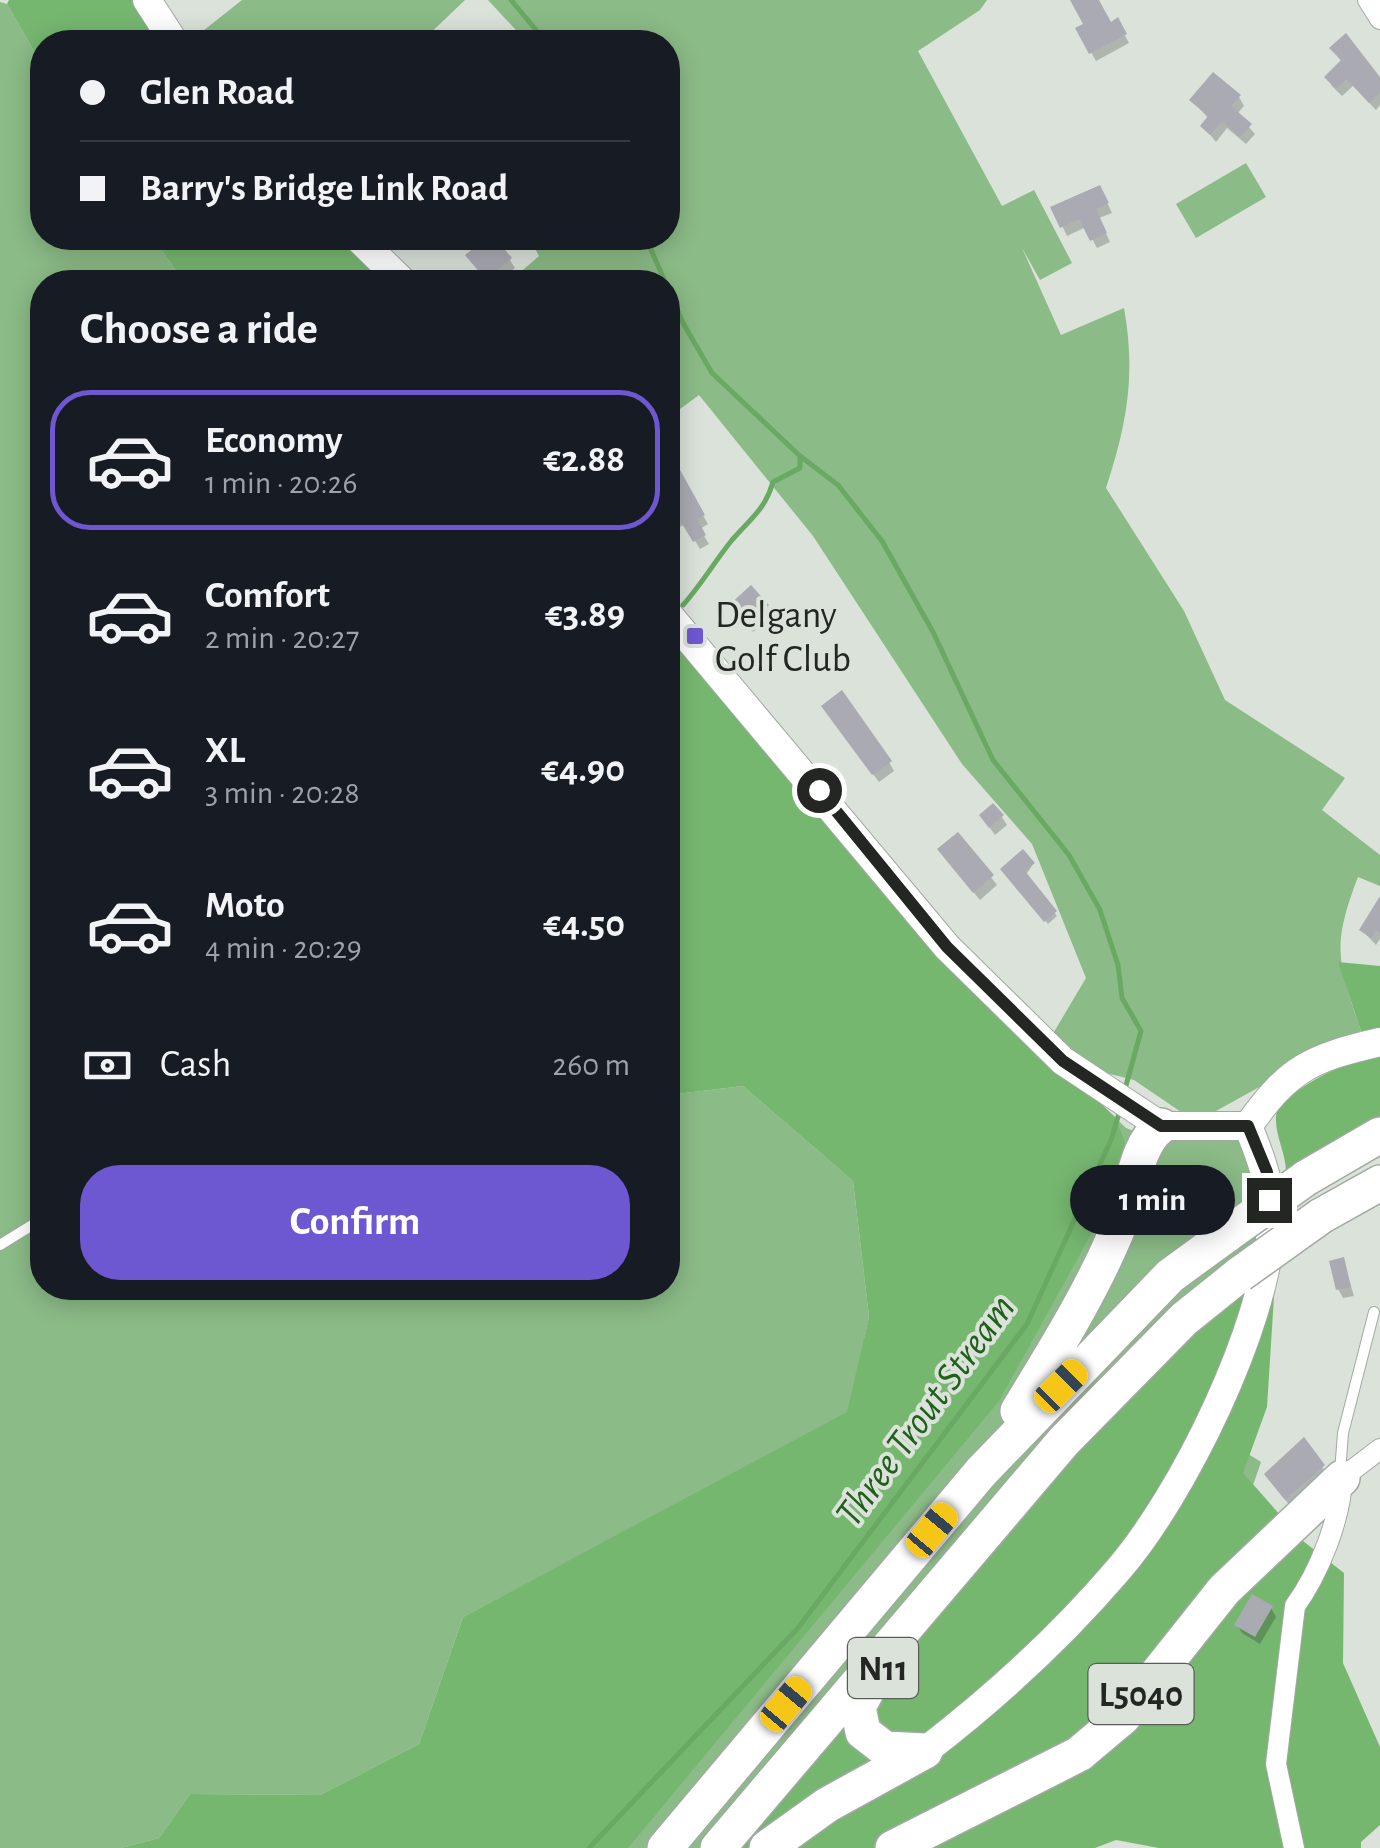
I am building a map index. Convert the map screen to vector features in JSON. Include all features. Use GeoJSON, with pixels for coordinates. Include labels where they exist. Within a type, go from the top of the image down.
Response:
{"type":"FeatureCollection","features":[{"type":"Feature","properties":{"kind":"highway","name":"N11"},"geometry":{"type":"LineString","coordinates":[[981,1472],[1059,1343],[1120,1222],[1147,1138],[1148,1116]]}},
{"type":"Feature","properties":{"kind":"highway","name":"N11"},"geometry":{"type":"LineString","coordinates":[[665,1848],[981,1472],[1170,1276],[1306,1178],[1380,1136]]}},
{"type":"Feature","properties":{"kind":"highway","name":"N11"},"geometry":{"type":"LineString","coordinates":[[718,1848],[1064,1441],[1184,1319],[1321,1216],[1380,1183]]}},
{"type":"Feature","properties":{"kind":"highway","name":"L5040"},"geometry":{"type":"LineString","coordinates":[[893,1848],[1079,1754],[1123,1717],[1224,1590],[1342,1478]]}},
{"type":"Feature","properties":{"kind":"highway","name":"N11"},"geometry":{"type":"LineString","coordinates":[[925,1751],[876,1745],[859,1725],[858,1707],[868,1685],[946,1597],[967,1555]]}},
{"type":"Feature","properties":{"kind":"highway","name":"N11"},"geometry":{"type":"LineString","coordinates":[[767,1848],[827,1805],[925,1751]]}},
{"type":"Feature","properties":{"kind":"main road"},"geometry":{"type":"LineString","coordinates":[[147,0],[166,30]]}},
{"type":"Feature","properties":{"kind":"main road"},"geometry":{"type":"LineString","coordinates":[[370,250],[391,270]]}},
{"type":"Feature","properties":{"kind":"main road"},"geometry":{"type":"LineString","coordinates":[[680,631],[947,947],[1063,1061],[1148,1116],[1248,1126]]}},
{"type":"Feature","properties":{"kind":"main road"},"geometry":{"type":"LineString","coordinates":[[1248,1126],[1289,1074],[1340,1051],[1380,1042]]}},
{"type":"Feature","properties":{"kind":"main road"},"geometry":{"type":"LineString","coordinates":[[925,1751],[988,1703],[1038,1654],[1120,1568],[1164,1507],[1220,1398],[1259,1298],[1270,1228],[1267,1172],[1248,1126]]}},
{"type":"Feature","properties":{"kind":"street"},"geometry":{"type":"LineString","coordinates":[[1368,0],[1380,19]]}},
{"type":"Feature","properties":{"kind":"street","name":"L5040"},"geometry":{"type":"LineString","coordinates":[[1342,1478],[1380,1449]]}},
{"type":"Feature","properties":{"kind":"street"},"geometry":{"type":"LineString","coordinates":[[1294,1848],[1276,1764],[1296,1606],[1308,1588],[1335,1516],[1342,1478]]}},
{"type":"Feature","properties":{"kind":"lane"},"geometry":{"type":"LineString","coordinates":[[0,1245],[30,1226]]}},
{"type":"Feature","properties":{"kind":"lane"},"geometry":{"type":"LineString","coordinates":[[1342,1478],[1338,1465],[1342,1433],[1374,1312]]}},
{"type":"Feature","properties":{"kind":"green space"},"geometry":{"type":"Polygon","coordinates":[[[9,0],[138,0],[157,30],[30,30],[30,44],[7,4],[9,0]]]}},
{"type":"Feature","properties":{"kind":"green space"},"geometry":{"type":"Polygon","coordinates":[[[242,0],[465,0],[434,30],[204,30],[242,0]]]}},
{"type":"Feature","properties":{"kind":"green space"},"geometry":{"type":"Polygon","coordinates":[[[488,0],[987,0],[980,10],[918,51],[1002,206],[1034,190],[1072,263],[1040,280],[1022,248],[1061,335],[1124,308],[1129,355],[1127,399],[1106,488],[1184,611],[1225,700],[1345,778],[1322,810],[1380,855],[1380,886],[1358,877],[1341,938],[1343,970],[1361,1031],[1216,1111],[1184,1114],[1134,1080],[1102,1072],[1051,1037],[1086,978],[1032,844],[962,764],[813,536],[699,395],[680,409],[680,270],[523,270],[539,256],[536,250],[680,250],[680,30],[516,30],[488,0]]]}},
{"type":"Feature","properties":{"kind":"green space"},"geometry":{"type":"Polygon","coordinates":[[[0,2],[7,4],[30,44],[30,250],[161,250],[176,270],[30,270],[30,1300],[680,1300],[680,1094],[743,1086],[853,1181],[869,1317],[864,1340],[928,1240],[680,677],[680,664],[876,893],[1126,1128],[1162,1142],[1197,1134],[1238,1134],[1263,1173],[1268,1265],[1218,1435],[1261,1462],[1133,1834],[1007,1848],[281,1848],[517,1684],[785,1447],[463,1617],[419,1744],[320,1795],[190,1794],[159,1838],[121,1848],[0,1848],[0,2]]]}},
{"type":"Feature","properties":{"kind":"green space"},"geometry":{"type":"Polygon","coordinates":[[[1246,163],[1266,197],[1196,238],[1176,204],[1246,163]]]}},
{"type":"Feature","properties":{"kind":"green space"},"geometry":{"type":"Polygon","coordinates":[[[161,250],[356,250],[375,270],[176,270],[161,250]]]}},
{"type":"Feature","properties":{"kind":"green space"},"geometry":{"type":"Polygon","coordinates":[[[680,646],[1082,1086],[1115,1117],[1126,1145],[1116,1189],[999,1401],[628,1848],[121,1848],[159,1838],[190,1794],[320,1795],[419,1744],[463,1617],[847,1412],[869,1317],[853,1181],[743,1086],[680,1094],[680,646]]]}},
{"type":"Feature","properties":{"kind":"green space"},"geometry":{"type":"Polygon","coordinates":[[[1338,962],[1380,966],[1380,1030],[1361,1031],[1338,962]]]}},
{"type":"Feature","properties":{"kind":"green space"},"geometry":{"type":"Polygon","coordinates":[[[1380,1051],[1380,1118],[1286,1172],[1276,1124],[1280,1107],[1320,1077],[1380,1051]]]}},
{"type":"Feature","properties":{"kind":"green space"},"geometry":{"type":"Polygon","coordinates":[[[1276,1265],[1267,1407],[1243,1473],[1303,1541],[1344,1573],[1343,1663],[1380,1747],[1380,1825],[1361,1842],[1361,1848],[1159,1848],[1116,1840],[1095,1848],[741,1848],[1014,1525],[1168,1353],[1276,1265]]]}},
{"type":"Feature","properties":{"kind":"building"},"geometry":{"type":"Polygon","coordinates":[[[1070,0],[1099,0],[1111,22],[1118,17],[1127,34],[1089,54],[1075,28],[1083,24],[1070,0]]]}},
{"type":"Feature","properties":{"kind":"building"},"geometry":{"type":"Polygon","coordinates":[[[1346,33],[1380,77],[1380,92],[1369,103],[1347,79],[1336,89],[1324,77],[1341,60],[1329,48],[1346,33]]]}},
{"type":"Feature","properties":{"kind":"building"},"geometry":{"type":"Polygon","coordinates":[[[1213,72],[1241,95],[1231,106],[1252,124],[1240,137],[1222,121],[1210,135],[1200,126],[1208,116],[1189,100],[1213,72]]]}},
{"type":"Feature","properties":{"kind":"building"},"geometry":{"type":"Polygon","coordinates":[[[1100,185],[1109,203],[1096,209],[1107,233],[1090,241],[1079,219],[1060,228],[1050,207],[1100,185]]]}},
{"type":"Feature","properties":{"kind":"building"},"geometry":{"type":"Polygon","coordinates":[[[471,250],[505,250],[512,258],[498,270],[478,270],[465,255],[471,250]]]}},
{"type":"Feature","properties":{"kind":"building"},"geometry":{"type":"Polygon","coordinates":[[[680,470],[705,515],[697,519],[706,535],[693,542],[680,520],[680,470]]]}},
{"type":"Feature","properties":{"kind":"building"},"geometry":{"type":"Polygon","coordinates":[[[751,585],[769,605],[747,625],[729,605],[751,585]]]}},
{"type":"Feature","properties":{"kind":"building"},"geometry":{"type":"Polygon","coordinates":[[[842,690],[892,761],[872,775],[821,706],[842,690]]]}},
{"type":"Feature","properties":{"kind":"building"},"geometry":{"type":"Polygon","coordinates":[[[993,803],[1004,815],[989,828],[979,815],[993,803]]]}},
{"type":"Feature","properties":{"kind":"building"},"geometry":{"type":"Polygon","coordinates":[[[958,832],[994,875],[973,893],[937,849],[958,832]]]}},
{"type":"Feature","properties":{"kind":"building"},"geometry":{"type":"Polygon","coordinates":[[[1023,849],[1035,863],[1025,871],[1057,911],[1044,922],[1000,869],[1023,849]]]}},
{"type":"Feature","properties":{"kind":"building"},"geometry":{"type":"Polygon","coordinates":[[[1380,896],[1380,933],[1376,930],[1371,938],[1359,930],[1380,896]]]}},
{"type":"Feature","properties":{"kind":"building"},"geometry":{"type":"Polygon","coordinates":[[[1344,1257],[1351,1287],[1336,1290],[1329,1261],[1344,1257]]]}},
{"type":"Feature","properties":{"kind":"building"},"geometry":{"type":"Polygon","coordinates":[[[1304,1437],[1325,1465],[1285,1500],[1264,1474],[1304,1437]]]}},
{"type":"Feature","properties":{"kind":"building"},"geometry":{"type":"Polygon","coordinates":[[[1252,1594],[1273,1606],[1255,1637],[1234,1625],[1252,1594]]]}},
{"type":"Feature","properties":{"kind":"waterway","name":"Three Trout Stream"},"geometry":{"type":"LineString","coordinates":[[511,0],[536,30]]}},
{"type":"Feature","properties":{"kind":"waterway","name":"Three Trout Stream"},"geometry":{"type":"LineString","coordinates":[[651,250],[660,270]]}},
{"type":"Feature","properties":{"kind":"waterway","name":"Three Trout Stream"},"geometry":{"type":"LineString","coordinates":[[680,316],[712,373],[800,456],[838,485],[882,541],[933,632],[993,760],[1069,855],[1100,910],[1118,965],[1122,998],[1141,1031],[1125,1089]]}},
{"type":"Feature","properties":{"kind":"waterway"},"geometry":{"type":"LineString","coordinates":[[683,605],[761,507],[773,482],[800,468],[800,456]]}},
{"type":"Feature","properties":{"kind":"waterway","name":"Three Trout Stream"},"geometry":{"type":"LineString","coordinates":[[589,1848],[798,1628],[1027,1324],[1111,1140],[1120,1110]]}},
{"type":"Feature","properties":{"kind":"place","name":"Delgany Golf Club"},"geometry":{"type":"Point","coordinates":[695,636]}},
{"type":"Feature","properties":{"kind":"route"},"geometry":{"type":"LineString","coordinates":[[819,790],[947,947],[1063,1061],[1161,1126],[1248,1126],[1267,1172],[1269,1200]]}}]}
